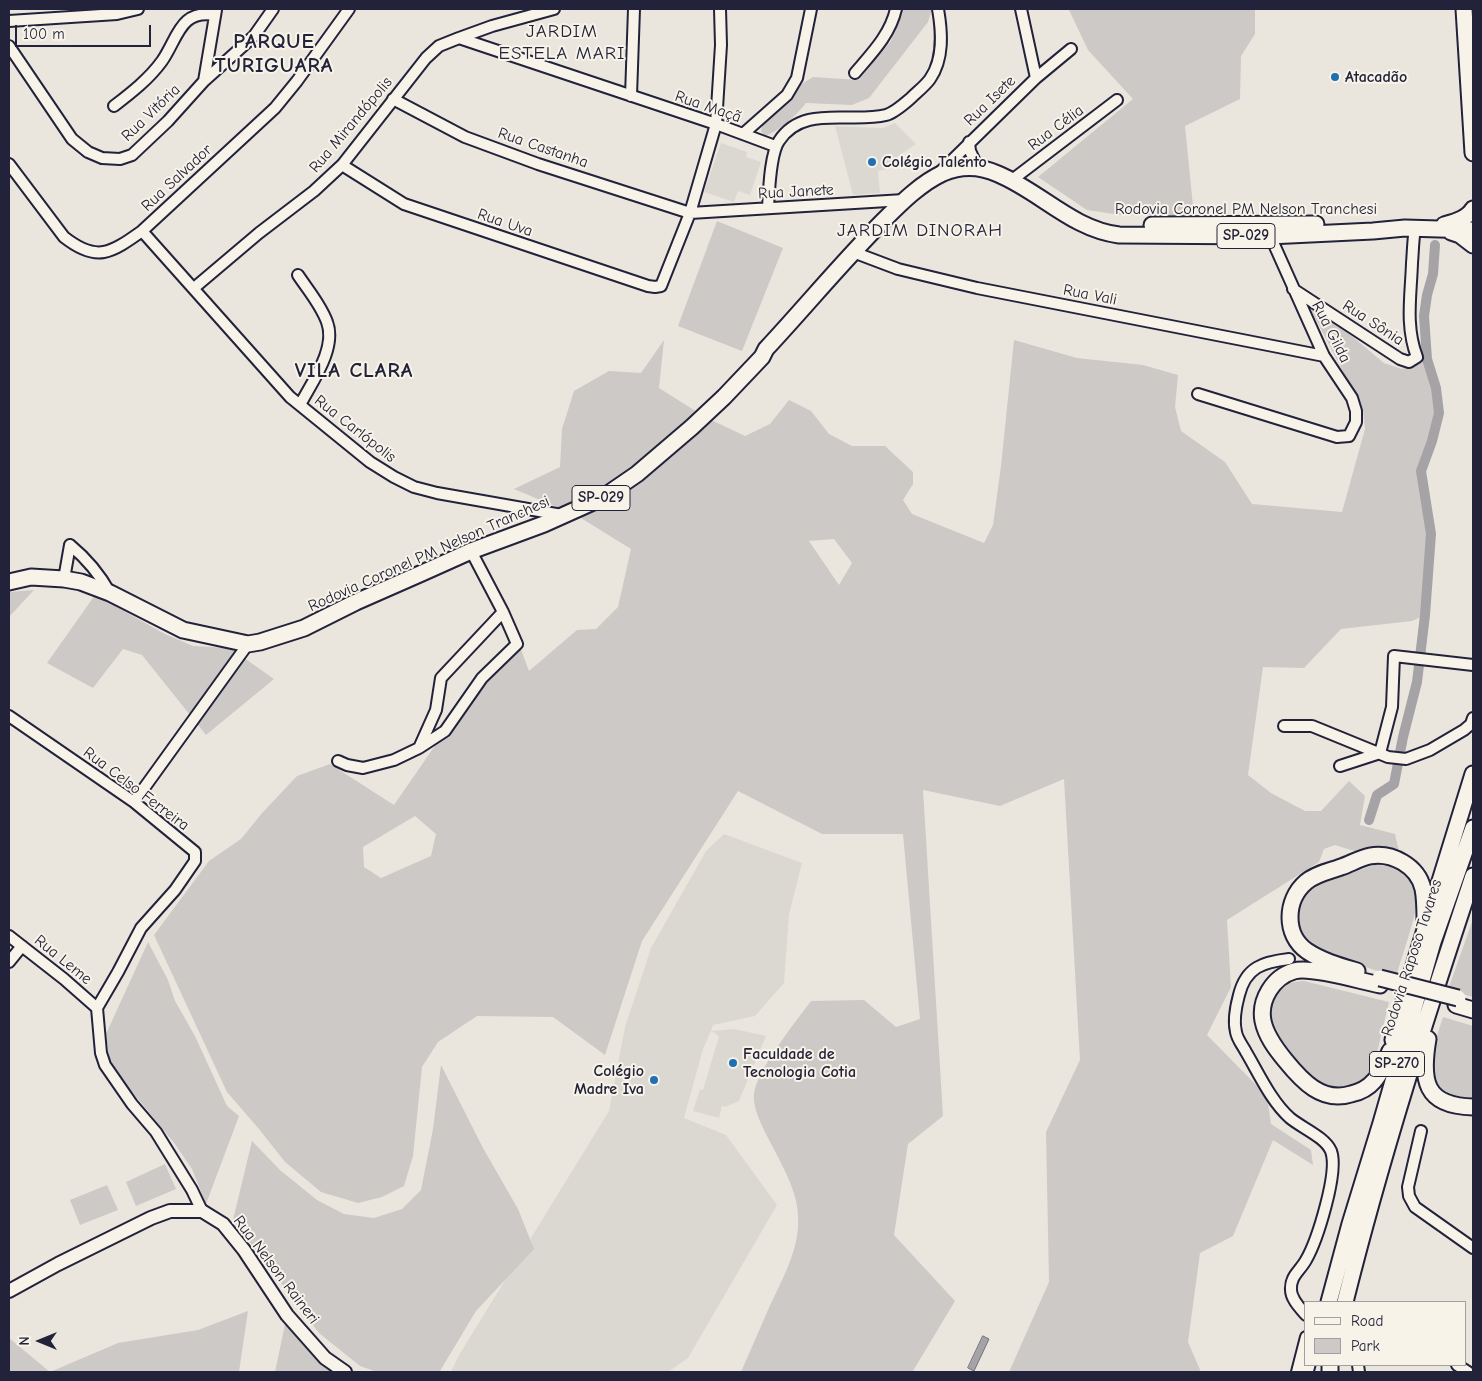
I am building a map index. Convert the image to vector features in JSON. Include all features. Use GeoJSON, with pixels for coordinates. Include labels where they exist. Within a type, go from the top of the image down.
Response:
{"type":"FeatureCollection","features":[{"type":"Feature","properties":{"kind":"highway"},"geometry":{"type":"LineString","coordinates":[[1464,9],[1473,153]]}},
{"type":"Feature","properties":{"kind":"highway","name":"Rodovia Coronel PM Nelson Tranchesi"},"geometry":{"type":"LineString","coordinates":[[9,582],[31,577],[64,578],[81,582],[110,592],[183,630],[248,644],[304,628],[356,602],[471,551],[544,524],[602,498],[637,474],[692,427],[762,357],[766,349],[853,252],[904,200],[933,179],[954,169],[968,167],[996,173],[1012,180],[1057,210],[1088,226],[1106,233],[1119,235],[1268,230],[1373,231],[1435,228]]}},
{"type":"Feature","properties":{"kind":"highway","name":"SP-029"},"geometry":{"type":"LineString","coordinates":[[1435,228],[1470,215],[1473,209]]}},
{"type":"Feature","properties":{"kind":"highway","name":"SP-029"},"geometry":{"type":"LineString","coordinates":[[1435,228],[1473,230]]}},
{"type":"Feature","properties":{"kind":"highway","name":"SP-029"},"geometry":{"type":"LineString","coordinates":[[1435,228],[1460,235],[1473,245]]}},
{"type":"Feature","properties":{"kind":"highway"},"geometry":{"type":"LineString","coordinates":[[1438,889],[1473,774]]}},
{"type":"Feature","properties":{"kind":"highway"},"geometry":{"type":"LineString","coordinates":[[1438,889],[1459,844],[1473,804]]}},
{"type":"Feature","properties":{"kind":"highway","name":"Rodovia Raposo Tavares"},"geometry":{"type":"LineString","coordinates":[[1329,1301],[1433,942],[1473,828]]}},
{"type":"Feature","properties":{"kind":"highway"},"geometry":{"type":"LineString","coordinates":[[1380,982],[1325,960],[1307,951],[1299,943],[1293,935],[1290,924],[1290,908],[1298,889],[1308,880],[1370,856],[1395,858],[1408,866],[1416,875],[1423,888],[1425,930]]}},
{"type":"Feature","properties":{"kind":"highway","name":"Rodovia Raposo Tavares"},"geometry":{"type":"LineString","coordinates":[[1345,1301],[1380,1175],[1432,1002],[1473,876]]}},
{"type":"Feature","properties":{"kind":"highway","name":"Rodovia Raposo Tavares"},"geometry":{"type":"LineString","coordinates":[[1390,1051],[1438,889]]}},
{"type":"Feature","properties":{"kind":"highway"},"geometry":{"type":"LineString","coordinates":[[1451,943],[1462,930],[1473,906]]}},
{"type":"Feature","properties":{"kind":"highway"},"geometry":{"type":"LineString","coordinates":[[1390,1051],[1376,1080],[1366,1088],[1346,1096],[1325,1094],[1310,1087],[1294,1071],[1266,1033],[1262,1020],[1264,999],[1276,981],[1294,971],[1313,971],[1380,982],[1457,1002],[1473,1010]]}},
{"type":"Feature","properties":{"kind":"highway"},"geometry":{"type":"LineString","coordinates":[[1432,1002],[1432,1016],[1426,1051],[1425,1074],[1428,1087],[1436,1096],[1448,1104],[1473,1107]]}},
{"type":"Feature","properties":{"kind":"highway"},"geometry":{"type":"LineString","coordinates":[[1457,1002],[1473,1002]]}},
{"type":"Feature","properties":{"kind":"highway"},"geometry":{"type":"LineString","coordinates":[[1350,1224],[1368,1139],[1390,1051]]}},
{"type":"Feature","properties":{"kind":"highway"},"geometry":{"type":"LineString","coordinates":[[1325,1301],[1333,1285]]}},
{"type":"Feature","properties":{"kind":"main road","name":"Rua Nelson Raineri"},"geometry":{"type":"LineString","coordinates":[[9,1291],[58,1264],[151,1218],[170,1211],[202,1212],[223,1224],[244,1250],[286,1315],[325,1358],[345,1372]]}},
{"type":"Feature","properties":{"kind":"street"},"geometry":{"type":"LineString","coordinates":[[9,21],[54,13],[117,14],[138,9]]}},
{"type":"Feature","properties":{"kind":"street","name":"Rua Vitória"},"geometry":{"type":"LineString","coordinates":[[9,46],[72,139],[88,152],[102,158],[120,159],[132,155],[168,121],[204,82],[254,36],[273,9]]}},
{"type":"Feature","properties":{"kind":"street","name":"Rua Salvador"},"geometry":{"type":"LineString","coordinates":[[9,164],[64,237],[74,245],[88,252],[104,253],[118,248],[142,231],[275,108],[297,82],[349,9]]}},
{"type":"Feature","properties":{"kind":"street","name":"Rua Mirandópolis"},"geometry":{"type":"LineString","coordinates":[[194,288],[314,191],[342,164],[392,99],[426,58],[439,46],[492,26],[554,9]]}},
{"type":"Feature","properties":{"kind":"street"},"geometry":{"type":"LineString","coordinates":[[631,96],[634,9]]}},
{"type":"Feature","properties":{"kind":"street"},"geometry":{"type":"LineString","coordinates":[[690,213],[716,124],[721,45],[720,9]]}},
{"type":"Feature","properties":{"kind":"street"},"geometry":{"type":"LineString","coordinates":[[743,134],[788,96],[797,78],[811,9]]}},
{"type":"Feature","properties":{"kind":"street"},"geometry":{"type":"LineString","coordinates":[[855,73],[885,38],[896,9]]}},
{"type":"Feature","properties":{"kind":"street"},"geometry":{"type":"LineString","coordinates":[[768,208],[775,146],[787,131],[797,123],[811,119],[887,115],[906,102],[930,80],[938,63],[941,26],[938,9]]}},
{"type":"Feature","properties":{"kind":"street"},"geometry":{"type":"LineString","coordinates":[[1021,9],[1036,78]]}},
{"type":"Feature","properties":{"kind":"street"},"geometry":{"type":"LineString","coordinates":[[114,106],[147,79],[162,61],[180,28],[192,17],[202,13],[216,12],[204,82]]}},
{"type":"Feature","properties":{"kind":"street","name":"Rua Maçã"},"geometry":{"type":"LineString","coordinates":[[459,38],[716,124],[775,146]]}},
{"type":"Feature","properties":{"kind":"street","name":"Rua Isete"},"geometry":{"type":"LineString","coordinates":[[933,179],[1036,78],[1071,49]]}},
{"type":"Feature","properties":{"kind":"street","name":"Rua Castanha"},"geometry":{"type":"LineString","coordinates":[[392,99],[465,137],[538,164],[690,213]]}},
{"type":"Feature","properties":{"kind":"street","name":"Rua Célia"},"geometry":{"type":"LineString","coordinates":[[1012,180],[1117,100]]}},
{"type":"Feature","properties":{"kind":"street"},"geometry":{"type":"LineString","coordinates":[[970,142],[970,151],[978,168]]}},
{"type":"Feature","properties":{"kind":"street","name":"Rua Uva"},"geometry":{"type":"LineString","coordinates":[[342,164],[404,204],[655,287],[661,286],[664,282],[690,213]]}},
{"type":"Feature","properties":{"kind":"street","name":"Rua Janete"},"geometry":{"type":"LineString","coordinates":[[690,213],[904,200]]}},
{"type":"Feature","properties":{"kind":"street","name":"Rua Sônia"},"geometry":{"type":"LineString","coordinates":[[1293,289],[1400,358],[1408,362],[1414,360],[1417,357],[1413,346],[1409,312],[1412,264],[1410,228]]}},
{"type":"Feature","properties":{"kind":"street","name":"Rua Gilda"},"geometry":{"type":"LineString","coordinates":[[1198,394],[1337,437],[1349,436],[1353,430],[1356,422],[1356,411],[1352,398],[1324,356],[1268,230]]}},
{"type":"Feature","properties":{"kind":"street","name":"Rua Carlópolis"},"geometry":{"type":"LineString","coordinates":[[142,231],[290,397],[370,462],[394,477],[437,493],[562,515]]}},
{"type":"Feature","properties":{"kind":"street","name":"Rua Vali"},"geometry":{"type":"LineString","coordinates":[[853,252],[898,269],[976,288],[1324,356]]}},
{"type":"Feature","properties":{"kind":"street"},"geometry":{"type":"LineString","coordinates":[[298,275],[316,300],[328,323],[330,342],[320,369],[300,404]]}},
{"type":"Feature","properties":{"kind":"street"},"geometry":{"type":"LineString","coordinates":[[64,578],[70,545],[100,575],[110,592]]}},
{"type":"Feature","properties":{"kind":"street"},"geometry":{"type":"LineString","coordinates":[[338,761],[363,768],[394,760],[419,748],[445,731],[482,678],[516,646],[516,640],[503,612],[471,551]]}},
{"type":"Feature","properties":{"kind":"street"},"geometry":{"type":"LineString","coordinates":[[419,748],[436,710],[441,678],[503,612]]}},
{"type":"Feature","properties":{"kind":"street"},"geometry":{"type":"LineString","coordinates":[[134,802],[248,644]]}},
{"type":"Feature","properties":{"kind":"street"},"geometry":{"type":"LineString","coordinates":[[1384,755],[1392,707],[1394,656],[1473,665]]}},
{"type":"Feature","properties":{"kind":"street","name":"Rua Celso Ferreira"},"geometry":{"type":"LineString","coordinates":[[9,716],[134,802],[195,852],[194,861],[175,890],[141,928],[97,1008]]}},
{"type":"Feature","properties":{"kind":"street"},"geometry":{"type":"LineString","coordinates":[[1284,726],[1312,726],[1384,755],[1406,759],[1430,750],[1464,730],[1473,718]]}},
{"type":"Feature","properties":{"kind":"street"},"geometry":{"type":"LineString","coordinates":[[1340,766],[1384,755]]}},
{"type":"Feature","properties":{"kind":"street","name":"Rua Leme"},"geometry":{"type":"LineString","coordinates":[[9,936],[97,1008]]}},
{"type":"Feature","properties":{"kind":"street"},"geometry":{"type":"LineString","coordinates":[[9,962],[22,946]]}},
{"type":"Feature","properties":{"kind":"street"},"geometry":{"type":"LineString","coordinates":[[1289,959],[1270,961],[1246,975],[1235,1008],[1236,1033],[1271,1094],[1290,1117],[1316,1135],[1330,1149],[1334,1161],[1331,1182],[1316,1238],[1305,1262],[1295,1274],[1291,1283],[1290,1292],[1304,1313]]}},
{"type":"Feature","properties":{"kind":"street"},"geometry":{"type":"LineString","coordinates":[[97,1008],[101,1053],[105,1065],[132,1104],[156,1132],[192,1190],[202,1212]]}},
{"type":"Feature","properties":{"kind":"street"},"geometry":{"type":"LineString","coordinates":[[1421,1131],[1408,1187],[1409,1196],[1415,1207],[1473,1248]]}},
{"type":"Feature","properties":{"kind":"street"},"geometry":{"type":"LineString","coordinates":[[1297,1372],[1304,1345]]}},
{"type":"Feature","properties":{"kind":"shaded area","name":"Colégio Talento"},"geometry":{"type":"Polygon","coordinates":[[[895,123],[916,144],[897,157],[902,166],[878,171],[880,193],[853,195],[835,126],[883,128],[895,123]]]}},
{"type":"Feature","properties":{"kind":"shaded area"},"geometry":{"type":"Polygon","coordinates":[[[721,143],[747,152],[746,157],[761,162],[750,195],[738,191],[734,202],[704,192],[721,143]]]}},
{"type":"Feature","properties":{"kind":"shaded area","name":"Colégio Madre Iva"},"geometry":{"type":"Polygon","coordinates":[[[724,834],[802,863],[789,914],[784,983],[755,1016],[713,1025],[703,1049],[684,1118],[726,1135],[777,1205],[688,1358],[668,1372],[451,1372],[459,1355],[609,1111],[625,1027],[651,948],[706,851],[724,834]]]}},
{"type":"Feature","properties":{"kind":"shaded area","name":"Faculdade de Tecnologia Cotia"},"geometry":{"type":"Polygon","coordinates":[[[734,1029],[766,1036],[739,1101],[725,1107],[722,1106],[719,1118],[693,1111],[700,1089],[703,1090],[719,1036],[711,1031],[734,1029]]]}},
{"type":"Feature","properties":{"kind":"shaded area"},"geometry":{"type":"Polygon","coordinates":[[[983,1336],[989,1339],[974,1371],[968,1368],[983,1336]]]}},
{"type":"Feature","properties":{"kind":"green space"},"geometry":{"type":"Polygon","coordinates":[[[901,9],[932,9],[928,22],[869,98],[852,105],[806,103],[787,122],[765,136],[761,131],[763,124],[791,101],[800,85],[813,77],[859,80],[891,41],[901,9]]]}},
{"type":"Feature","properties":{"kind":"green space"},"geometry":{"type":"Polygon","coordinates":[[[1255,9],[1255,34],[1241,56],[1240,99],[1185,126],[1194,216],[1121,215],[1087,210],[1038,177],[1133,99],[1088,50],[1069,10],[1255,9]]]}},
{"type":"Feature","properties":{"kind":"green space"},"geometry":{"type":"Polygon","coordinates":[[[717,221],[783,248],[742,351],[678,326],[717,221]]]}},
{"type":"Feature","properties":{"kind":"green space"},"geometry":{"type":"Polygon","coordinates":[[[1307,302],[1384,363],[1402,369],[1427,359],[1436,388],[1439,413],[1432,441],[1421,471],[1431,534],[1425,615],[1412,621],[1341,629],[1304,668],[1263,667],[1248,775],[1271,793],[1305,811],[1321,811],[1349,781],[1365,796],[1360,825],[1395,834],[1400,856],[1354,851],[1335,845],[1324,849],[1319,862],[1227,920],[1231,987],[1207,1035],[1267,1096],[1271,1124],[1311,1150],[1313,1165],[1273,1140],[1233,1236],[1200,1253],[1188,1342],[1201,1372],[1009,1372],[1049,1282],[1046,1132],[1080,1060],[1064,779],[1000,806],[923,790],[943,1116],[908,1144],[894,1235],[955,1301],[913,1371],[741,1372],[789,1265],[798,1229],[798,1209],[791,1186],[762,1126],[754,1101],[756,1084],[762,1072],[769,1059],[811,1001],[864,1000],[896,1027],[920,1019],[903,834],[822,834],[738,791],[642,941],[605,1055],[553,1017],[477,1016],[438,1042],[422,1067],[413,1156],[404,1186],[382,1197],[358,1203],[321,1192],[285,1162],[227,1092],[154,935],[209,861],[241,839],[297,776],[330,764],[394,805],[432,750],[489,675],[519,644],[529,671],[577,630],[596,629],[618,607],[631,549],[576,515],[514,489],[560,467],[562,429],[574,391],[609,371],[641,373],[664,340],[659,388],[705,417],[745,436],[770,424],[789,400],[811,411],[829,434],[852,446],[885,446],[913,472],[913,484],[903,500],[912,514],[984,543],[993,525],[1014,340],[1077,358],[1143,365],[1178,375],[1175,407],[1181,431],[1225,462],[1252,504],[1342,512],[1365,429],[1363,410],[1307,302]],[[834,539],[809,541],[839,585],[852,563],[834,539]],[[415,816],[363,847],[364,867],[381,878],[431,856],[436,834],[415,816]]]}},
{"type":"Feature","properties":{"kind":"green space"},"geometry":{"type":"Polygon","coordinates":[[[34,590],[9,617],[9,592],[34,590]]]}},
{"type":"Feature","properties":{"kind":"green space"},"geometry":{"type":"Polygon","coordinates":[[[95,595],[165,634],[193,646],[230,648],[274,679],[206,735],[142,655],[123,649],[93,688],[47,663],[95,595]]]}},
{"type":"Feature","properties":{"kind":"green space"},"geometry":{"type":"Polygon","coordinates":[[[1374,865],[1389,866],[1402,872],[1415,889],[1417,897],[1412,924],[1396,977],[1307,948],[1293,929],[1301,894],[1316,885],[1374,865]]]}},
{"type":"Feature","properties":{"kind":"green space"},"geometry":{"type":"Polygon","coordinates":[[[1473,919],[1473,997],[1448,990],[1473,919]]]}},
{"type":"Feature","properties":{"kind":"green space"},"geometry":{"type":"Polygon","coordinates":[[[148,942],[168,980],[175,1001],[195,1036],[227,1106],[239,1116],[206,1204],[192,1169],[175,1144],[125,1083],[109,1059],[106,1034],[148,942]]]}},
{"type":"Feature","properties":{"kind":"green space"},"geometry":{"type":"Polygon","coordinates":[[[1304,981],[1389,1002],[1372,1074],[1360,1086],[1348,1090],[1316,1086],[1273,1037],[1268,1006],[1275,995],[1286,985],[1304,981]]]}},
{"type":"Feature","properties":{"kind":"green space"},"geometry":{"type":"Polygon","coordinates":[[[1443,1017],[1473,1026],[1473,1102],[1451,1101],[1433,1084],[1432,1058],[1443,1017]]]}},
{"type":"Feature","properties":{"kind":"green space"},"geometry":{"type":"Polygon","coordinates":[[[441,1065],[483,1148],[518,1209],[534,1249],[476,1311],[440,1371],[377,1372],[360,1366],[319,1333],[233,1220],[252,1141],[280,1170],[317,1200],[344,1214],[374,1218],[402,1209],[421,1190],[433,1129],[441,1065]]]}},
{"type":"Feature","properties":{"kind":"green space"},"geometry":{"type":"Polygon","coordinates":[[[165,1164],[176,1189],[136,1206],[126,1182],[165,1164]]]}},
{"type":"Feature","properties":{"kind":"green space"},"geometry":{"type":"Polygon","coordinates":[[[107,1185],[118,1210],[80,1225],[70,1200],[107,1185]]]}},
{"type":"Feature","properties":{"kind":"green space"},"geometry":{"type":"Polygon","coordinates":[[[248,1311],[239,1372],[50,1372],[118,1343],[198,1330],[248,1311]]]}},
{"type":"Feature","properties":{"kind":"green space"},"geometry":{"type":"Polygon","coordinates":[[[287,1315],[345,1372],[275,1372],[287,1315]]]}},
{"type":"Feature","properties":{"kind":"green space"},"geometry":{"type":"Polygon","coordinates":[[[9,1338],[50,1372],[9,1372],[9,1338]]]}},
{"type":"Feature","properties":{"kind":"waterway"},"geometry":{"type":"LineString","coordinates":[[1369,820],[1377,795],[1394,784],[1403,737],[1417,682],[1425,615],[1431,534],[1421,471],[1432,441],[1439,413],[1436,388],[1427,359],[1424,316],[1433,274],[1435,245]]}},
{"type":"Feature","properties":{"kind":"place","name":"Atacadão"},"geometry":{"type":"Point","coordinates":[1335,77]}},
{"type":"Feature","properties":{"kind":"place","name":"Colégio Talento"},"geometry":{"type":"Point","coordinates":[872,162]}},
{"type":"Feature","properties":{"kind":"place","name":"Faculdade de Tecnologia Cotia"},"geometry":{"type":"Point","coordinates":[733,1063]}},
{"type":"Feature","properties":{"kind":"place","name":"Colégio Madre Iva"},"geometry":{"type":"Point","coordinates":[654,1080]}},
{"type":"Feature","properties":{"kind":"district","name":"JARDIM ESTELA MARI"},"geometry":{"type":"Point","coordinates":[562,43]}},
{"type":"Feature","properties":{"kind":"district","name":"PARQUE TURIGUARA"},"geometry":{"type":"Point","coordinates":[274,54]}},
{"type":"Feature","properties":{"kind":"district","name":"JARDIM DINORAH"},"geometry":{"type":"Point","coordinates":[920,231]}},
{"type":"Feature","properties":{"kind":"district","name":"VILA CLARA"},"geometry":{"type":"Point","coordinates":[354,371]}}]}
